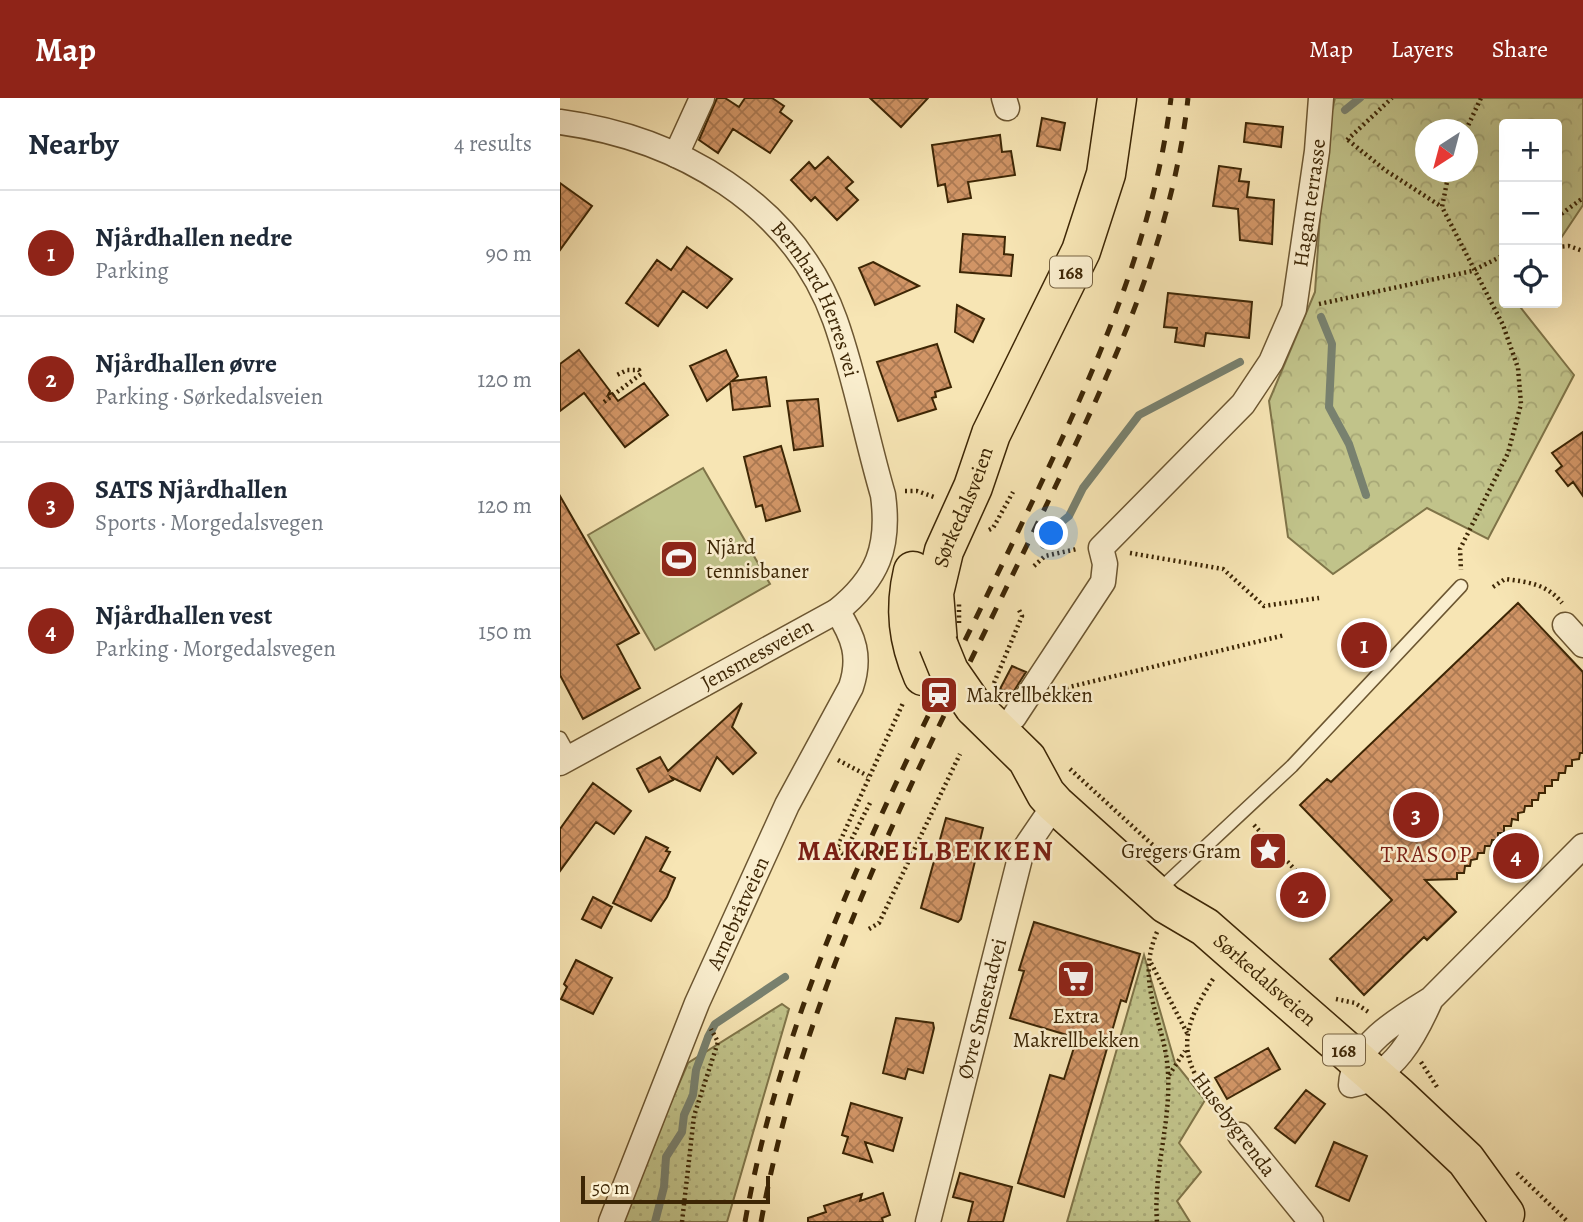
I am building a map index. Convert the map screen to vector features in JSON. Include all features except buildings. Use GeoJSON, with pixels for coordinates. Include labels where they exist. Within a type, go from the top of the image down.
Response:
{"type":"FeatureCollection","features":[{"type":"Feature","properties":{"kind":"main road","name":"Sørkedalsveien"},"geometry":{"type":"LineString","coordinates":[[1118,98],[1105,173],[1081,251],[991,434],[941,500],[914,564],[908,626],[911,646],[921,675],[940,704],[972,720],[1010,775],[1055,788],[1165,899],[1192,943],[1361,1074],[1453,1175],[1510,1218]]}},
{"type":"Feature","properties":{"kind":"street"},"geometry":{"type":"LineString","coordinates":[[676,155],[702,98]]}},
{"type":"Feature","properties":{"kind":"street","name":"Hagan terrasse"},"geometry":{"type":"LineString","coordinates":[[1101,548],[1243,404],[1271,362],[1294,309],[1317,151],[1321,98]]}},
{"type":"Feature","properties":{"kind":"street","name":"Bernhard Herres vei"},"geometry":{"type":"LineString","coordinates":[[560,121],[619,133],[698,164],[740,192],[786,234],[805,260],[835,321],[883,495]]}},
{"type":"Feature","properties":{"kind":"street","name":"Jensmessveien"},"geometry":{"type":"LineString","coordinates":[[563,752],[837,611],[855,597],[878,562],[886,534],[883,495]]}},
{"type":"Feature","properties":{"kind":"street"},"geometry":{"type":"LineString","coordinates":[[1014,717],[1030,697],[1103,582],[1105,564],[1101,548]]}},
{"type":"Feature","properties":{"kind":"street","name":"Arnebråtveien"},"geometry":{"type":"LineString","coordinates":[[611,1222],[697,1003],[787,805],[856,672],[855,643],[837,611]]}},
{"type":"Feature","properties":{"kind":"street"},"geometry":{"type":"LineString","coordinates":[[1565,625],[1583,645]]}},
{"type":"Feature","properties":{"kind":"street","name":"Øvre Smestadvei"},"geometry":{"type":"LineString","coordinates":[[928,1222],[1021,854],[1055,788]]}},
{"type":"Feature","properties":{"kind":"street"},"geometry":{"type":"LineString","coordinates":[[1361,1074],[1405,1047],[1431,999],[1583,846]]}},
{"type":"Feature","properties":{"kind":"street","name":"Husebygrenda"},"geometry":{"type":"LineString","coordinates":[[1240,1135],[1311,1222]]}},
{"type":"Feature","properties":{"kind":"lane"},"geometry":{"type":"LineString","coordinates":[[1165,899],[1461,586]]}},
{"type":"Feature","properties":{"kind":"path"},"geometry":{"type":"LineString","coordinates":[[1317,151],[1348,140],[1392,98]]}},
{"type":"Feature","properties":{"kind":"path"},"geometry":{"type":"LineString","coordinates":[[1471,119],[1481,98]]}},
{"type":"Feature","properties":{"kind":"path"},"geometry":{"type":"LineString","coordinates":[[1348,140],[1385,170],[1442,207],[1506,336],[1518,368],[1521,404],[1504,463],[1460,549],[1461,586]]}},
{"type":"Feature","properties":{"kind":"path"},"geometry":{"type":"LineString","coordinates":[[1442,207],[1447,182]]}},
{"type":"Feature","properties":{"kind":"path"},"geometry":{"type":"LineString","coordinates":[[1562,213],[1583,198]]}},
{"type":"Feature","properties":{"kind":"path"},"geometry":{"type":"LineString","coordinates":[[1562,247],[1583,251]]}},
{"type":"Feature","properties":{"kind":"path"},"geometry":{"type":"LineString","coordinates":[[1294,309],[1472,271],[1499,258]]}},
{"type":"Feature","properties":{"kind":"path"},"geometry":{"type":"LineString","coordinates":[[604,402],[641,374],[639,370],[632,369],[617,375]]}},
{"type":"Feature","properties":{"kind":"path"},"geometry":{"type":"LineString","coordinates":[[995,525],[1013,492]]}},
{"type":"Feature","properties":{"kind":"path"},"geometry":{"type":"LineString","coordinates":[[1034,566],[1045,556],[1059,551],[1101,548],[1223,569],[1264,606],[1319,598]]}},
{"type":"Feature","properties":{"kind":"path"},"geometry":{"type":"LineString","coordinates":[[1493,587],[1505,579],[1529,582],[1552,591],[1562,604],[1565,625]]}},
{"type":"Feature","properties":{"kind":"path"},"geometry":{"type":"LineString","coordinates":[[869,929],[879,923],[972,720],[1019,629],[1022,616],[1019,610]]}},
{"type":"Feature","properties":{"kind":"path"},"geometry":{"type":"LineString","coordinates":[[1030,697],[1284,635]]}},
{"type":"Feature","properties":{"kind":"path"},"geometry":{"type":"LineString","coordinates":[[870,803],[848,852],[843,856],[836,848],[868,776],[921,675]]}},
{"type":"Feature","properties":{"kind":"path"},"geometry":{"type":"LineString","coordinates":[[837,759],[868,776]]}},
{"type":"Feature","properties":{"kind":"path"},"geometry":{"type":"LineString","coordinates":[[1055,788],[1165,899],[1148,959],[1152,1011],[1166,1051],[1169,1076],[1157,1222]]}},
{"type":"Feature","properties":{"kind":"path"},"geometry":{"type":"LineString","coordinates":[[1261,833],[1296,871]]}},
{"type":"Feature","properties":{"kind":"path"},"geometry":{"type":"LineString","coordinates":[[1148,959],[1188,1034]]}},
{"type":"Feature","properties":{"kind":"path","name":"Husebygrenda"},"geometry":{"type":"LineString","coordinates":[[1213,979],[1195,1011],[1186,1050],[1193,1072],[1240,1135]]}},
{"type":"Feature","properties":{"kind":"path"},"geometry":{"type":"LineString","coordinates":[[1333,998],[1355,1003],[1373,1016]]}},
{"type":"Feature","properties":{"kind":"path"},"geometry":{"type":"LineString","coordinates":[[682,1222],[694,1116],[718,1042]]}},
{"type":"Feature","properties":{"kind":"path"},"geometry":{"type":"LineString","coordinates":[[1169,1076],[1186,1050]]}},
{"type":"Feature","properties":{"kind":"green space"},"geometry":{"type":"Polygon","coordinates":[[[1335,98],[1583,98],[1583,205],[1562,236],[1562,119],[1499,119],[1499,308],[1521,308],[1574,375],[1488,539],[1427,508],[1333,574],[1288,537],[1269,401],[1315,292],[1325,140],[1335,98]]]}},
{"type":"Feature","properties":{"kind":"green space","name":"Njård tennisbaner"},"geometry":{"type":"Polygon","coordinates":[[[703,468],[770,584],[655,650],[588,535],[703,468]]]}},
{"type":"Feature","properties":{"kind":"green space"},"geometry":{"type":"Polygon","coordinates":[[[1144,955],[1175,1063],[1205,1100],[1179,1143],[1201,1172],[1177,1201],[1190,1222],[1067,1222],[1144,955]]]}},
{"type":"Feature","properties":{"kind":"green space"},"geometry":{"type":"Polygon","coordinates":[[[782,1004],[789,1009],[727,1222],[619,1222],[688,1063],[782,1004]]]}},
{"type":"Feature","properties":{"kind":"waterway","name":"Makrellbekken"},"geometry":{"type":"LineString","coordinates":[[1345,110],[1360,98]]}},
{"type":"Feature","properties":{"kind":"waterway"},"geometry":{"type":"LineString","coordinates":[[1321,317],[1332,344],[1329,407],[1349,444],[1366,495]]}},
{"type":"Feature","properties":{"kind":"waterway","name":"Makrellbekken"},"geometry":{"type":"LineString","coordinates":[[1044,545],[1053,529],[1069,516],[1083,488],[1139,415],[1240,362]]}},
{"type":"Feature","properties":{"kind":"waterway","name":"Makrellbekken"},"geometry":{"type":"LineString","coordinates":[[655,1222],[664,1187],[666,1157],[682,1132],[684,1115],[693,1095],[696,1070],[708,1037],[715,1024],[785,977]]}},
{"type":"Feature","properties":{"kind":"railway"},"geometry":{"type":"LineString","coordinates":[[745,1222],[765,1132],[790,1044],[855,873],[1039,489],[1110,326],[1148,214],[1162,157],[1171,98]]}},
{"type":"Feature","properties":{"kind":"railway"},"geometry":{"type":"LineString","coordinates":[[761,1222],[781,1132],[807,1044],[837,958],[909,789],[1080,435],[1128,326],[1166,214],[1179,157],[1188,98]]}},
{"type":"Feature","properties":{"kind":"place","name":"Njård tennisbaner"},"geometry":{"type":"Point","coordinates":[679,559]}},
{"type":"Feature","properties":{"kind":"place","name":"Njårdhallen nedre"},"geometry":{"type":"Point","coordinates":[1364,645]}},
{"type":"Feature","properties":{"kind":"place","name":"Makrellbekken"},"geometry":{"type":"Point","coordinates":[939,695]}},
{"type":"Feature","properties":{"kind":"place","name":"SATS Njårdhallen"},"geometry":{"type":"Point","coordinates":[1416,815]}},
{"type":"Feature","properties":{"kind":"place","name":"Gregers Gram"},"geometry":{"type":"Point","coordinates":[1268,851]}},
{"type":"Feature","properties":{"kind":"place","name":"Njårdhallen vest"},"geometry":{"type":"Point","coordinates":[1516,856]}},
{"type":"Feature","properties":{"kind":"place","name":"Njårdhallen øvre"},"geometry":{"type":"Point","coordinates":[1303,895]}},
{"type":"Feature","properties":{"kind":"place","name":"Extra Makrellbekken"},"geometry":{"type":"Point","coordinates":[1076,979]}},
{"type":"Feature","properties":{"kind":"district","name":"MAKRELLBEKKEN"},"geometry":{"type":"Point","coordinates":[926,850]}},
{"type":"Feature","properties":{"kind":"district","name":"TRASOP"},"geometry":{"type":"Point","coordinates":[1427,854]}}]}
